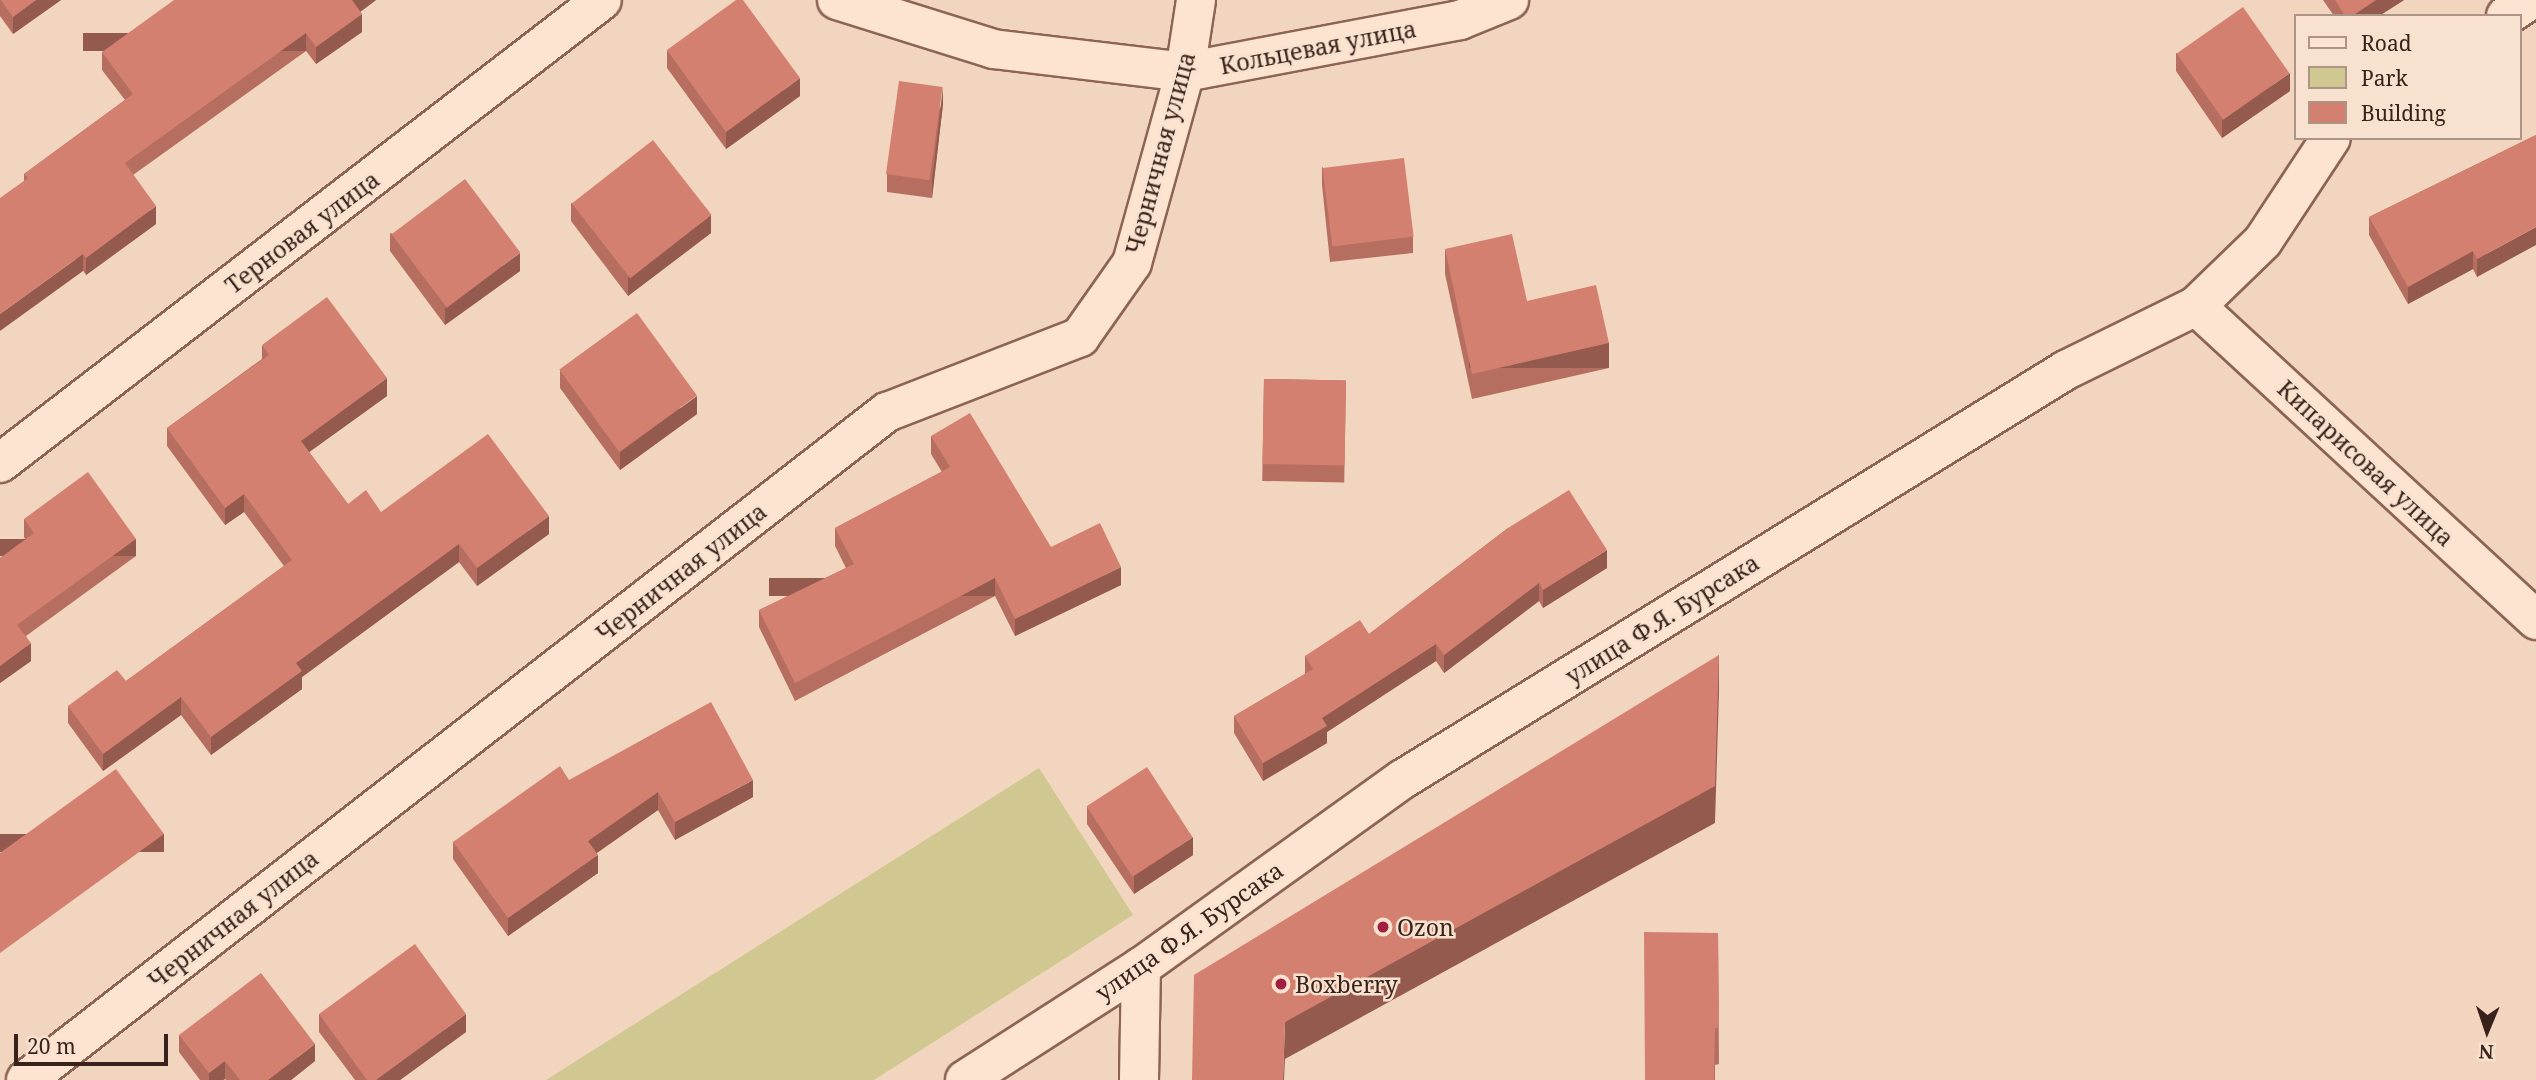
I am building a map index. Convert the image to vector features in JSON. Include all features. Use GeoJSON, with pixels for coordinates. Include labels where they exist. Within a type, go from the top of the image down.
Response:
{"type":"FeatureCollection","features":[{"type":"Feature","properties":{"kind":"street","name":"Терновая улица"},"geometry":{"type":"LineString","coordinates":[[0,463],[602,0]]}},
{"type":"Feature","properties":{"kind":"street","name":"Кольцевая улица"},"geometry":{"type":"LineString","coordinates":[[837,0],[993,49],[1185,72],[1460,20],[1510,0]]}},
{"type":"Feature","properties":{"kind":"street","name":"Черничная улица"},"geometry":{"type":"LineString","coordinates":[[26,1080],[887,412],[1080,337],[1132,263],[1185,72],[1196,0]]}},
{"type":"Feature","properties":{"kind":"street"},"geometry":{"type":"LineString","coordinates":[[2509,14],[2531,0]]}},
{"type":"Feature","properties":{"kind":"street","name":"улица Ф.Я. Бурсака"},"geometry":{"type":"LineString","coordinates":[[965,1080],[1141,967],[1403,779],[2066,370],[2196,306],[2263,242],[2329,140]]}},
{"type":"Feature","properties":{"kind":"street","name":"Кипарисовая улица"},"geometry":{"type":"LineString","coordinates":[[2196,306],[2536,620]]}},
{"type":"Feature","properties":{"kind":"street"},"geometry":{"type":"LineString","coordinates":[[1139,1080],[1141,967]]}},
{"type":"Feature","properties":{"kind":"green space"},"geometry":{"type":"Polygon","coordinates":[[[1039,768],[1133,915],[874,1080],[546,1080],[1039,768]]]}},
{"type":"Feature","properties":{"kind":"building"},"geometry":{"type":"Polygon","coordinates":[[[1,0],[36,0],[13,17],[1,0]]]}},
{"type":"Feature","properties":{"kind":"building"},"geometry":{"type":"Polygon","coordinates":[[[174,0],[352,0],[362,14],[316,47],[306,33],[125,163],[156,206],[86,258],[83,254],[0,314],[0,198],[28,178],[24,174],[133,94],[102,52],[174,0]]]}},
{"type":"Feature","properties":{"kind":"building"},"geometry":{"type":"Polygon","coordinates":[[[736,0],[743,0],[800,78],[726,132],[667,50],[736,0]]]}},
{"type":"Feature","properties":{"kind":"building"},"geometry":{"type":"Polygon","coordinates":[[[2335,0],[2376,0],[2355,14],[2344,14],[2335,0]]]}},
{"type":"Feature","properties":{"kind":"building"},"geometry":{"type":"Polygon","coordinates":[[[2243,7],[2289,73],[2223,120],[2177,53],[2243,7]]]}},
{"type":"Feature","properties":{"kind":"building"},"geometry":{"type":"Polygon","coordinates":[[[899,81],[943,87],[929,180],[886,174],[899,81]]]}},
{"type":"Feature","properties":{"kind":"building"},"geometry":{"type":"Polygon","coordinates":[[[2536,135],[2536,227],[2477,259],[2473,251],[2408,287],[2369,217],[2536,135]]]}},
{"type":"Feature","properties":{"kind":"building"},"geometry":{"type":"Polygon","coordinates":[[[653,140],[711,215],[630,278],[572,203],[653,140]]]}},
{"type":"Feature","properties":{"kind":"building"},"geometry":{"type":"Polygon","coordinates":[[[1404,158],[1414,236],[1332,246],[1323,168],[1404,158]]]}},
{"type":"Feature","properties":{"kind":"building"},"geometry":{"type":"Polygon","coordinates":[[[465,179],[520,252],[447,308],[392,234],[465,179]]]}},
{"type":"Feature","properties":{"kind":"building"},"geometry":{"type":"Polygon","coordinates":[[[1512,234],[1527,301],[1596,285],[1609,343],[1472,374],[1445,249],[1512,234]]]}},
{"type":"Feature","properties":{"kind":"building"},"geometry":{"type":"Polygon","coordinates":[[[327,297],[387,378],[301,441],[348,504],[366,490],[381,512],[488,434],[549,516],[477,568],[459,544],[296,663],[302,671],[211,737],[181,697],[103,754],[68,706],[117,670],[126,681],[292,560],[244,494],[225,508],[167,428],[269,355],[262,345],[327,297]]]}},
{"type":"Feature","properties":{"kind":"building"},"geometry":{"type":"Polygon","coordinates":[[[637,313],[697,396],[619,452],[559,369],[637,313]]]}},
{"type":"Feature","properties":{"kind":"building"},"geometry":{"type":"Polygon","coordinates":[[[1264,379],[1346,380],[1345,465],[1263,464],[1264,379]]]}},
{"type":"Feature","properties":{"kind":"building"},"geometry":{"type":"Polygon","coordinates":[[[970,413],[1051,547],[1100,523],[1121,567],[1015,619],[995,578],[795,683],[759,610],[854,564],[835,528],[950,467],[931,436],[970,413]]]}},
{"type":"Feature","properties":{"kind":"building"},"geometry":{"type":"Polygon","coordinates":[[[88,472],[136,539],[17,625],[31,643],[0,666],[0,558],[34,533],[24,519],[88,472]]]}},
{"type":"Feature","properties":{"kind":"building"},"geometry":{"type":"Polygon","coordinates":[[[1569,490],[1607,550],[1543,590],[1539,583],[1444,655],[1436,644],[1322,718],[1327,726],[1263,763],[1234,716],[1313,669],[1305,656],[1360,620],[1369,634],[1508,528],[1569,490]]]}},
{"type":"Feature","properties":{"kind":"building"},"geometry":{"type":"Polygon","coordinates":[[[1719,655],[1715,786],[1285,1022],[1283,1080],[1192,1080],[1194,975],[1719,655]]]}},
{"type":"Feature","properties":{"kind":"building"},"geometry":{"type":"Polygon","coordinates":[[[711,702],[753,780],[675,822],[658,792],[588,841],[598,855],[508,918],[453,842],[560,766],[569,780],[711,702]]]}},
{"type":"Feature","properties":{"kind":"building"},"geometry":{"type":"Polygon","coordinates":[[[1147,767],[1193,837],[1132,877],[1087,806],[1147,767]]]}},
{"type":"Feature","properties":{"kind":"building"},"geometry":{"type":"Polygon","coordinates":[[[116,769],[164,834],[0,953],[0,853],[116,769]]]}},
{"type":"Feature","properties":{"kind":"building"},"geometry":{"type":"Polygon","coordinates":[[[1644,932],[1718,933],[1719,1028],[1715,1028],[1714,1080],[1645,1080],[1644,932]]]}},
{"type":"Feature","properties":{"kind":"building"},"geometry":{"type":"Polygon","coordinates":[[[415,944],[466,1014],[376,1080],[367,1080],[319,1014],[415,944]]]}},
{"type":"Feature","properties":{"kind":"building"},"geometry":{"type":"Polygon","coordinates":[[[261,973],[315,1044],[268,1080],[240,1080],[225,1061],[209,1073],[179,1035],[261,973]]]}},
{"type":"Feature","properties":{"kind":"place","name":"Ozon"},"geometry":{"type":"Point","coordinates":[1383,927]}},
{"type":"Feature","properties":{"kind":"place","name":"Boxberry"},"geometry":{"type":"Point","coordinates":[1281,984]}}]}
